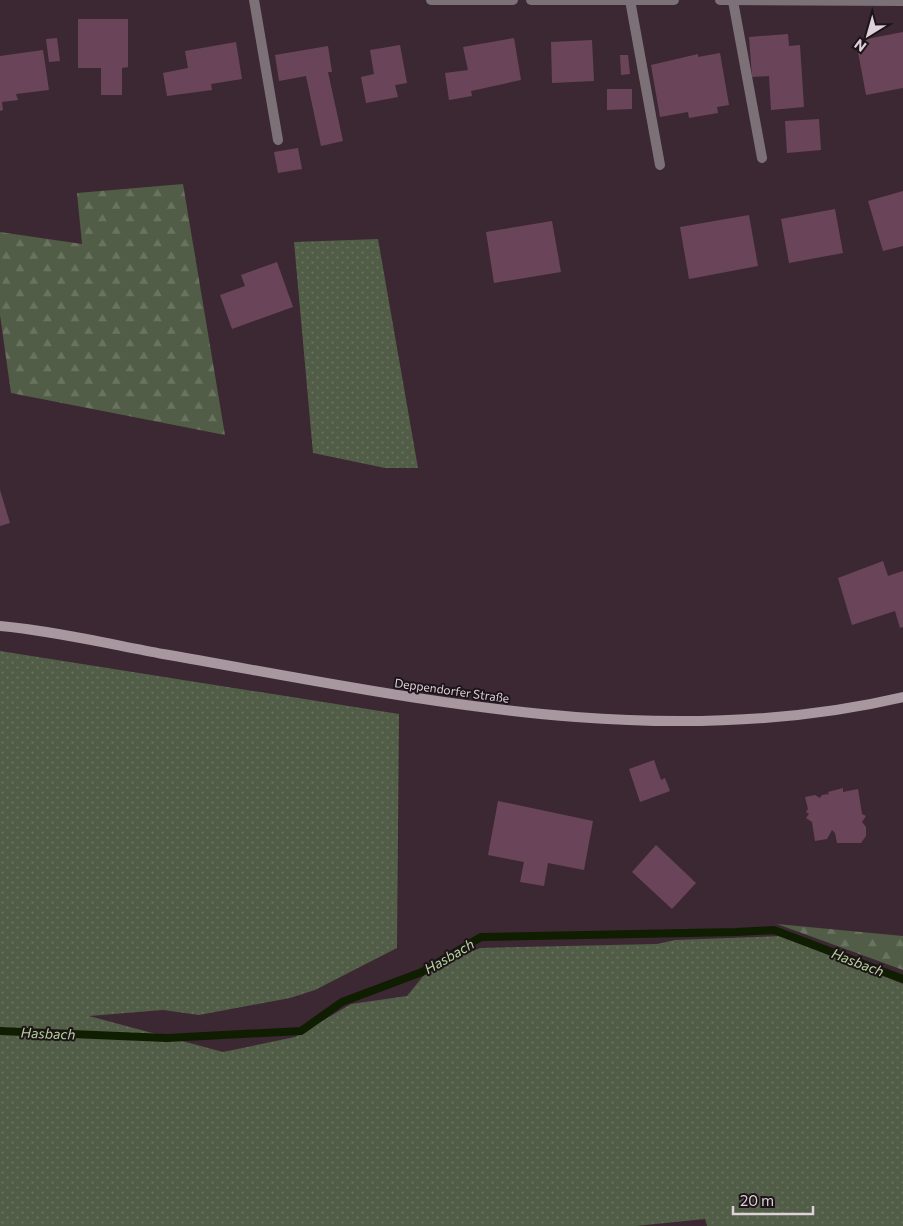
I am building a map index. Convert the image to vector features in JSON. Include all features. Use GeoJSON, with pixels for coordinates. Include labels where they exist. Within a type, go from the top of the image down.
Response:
{"type":"FeatureCollection","features":[{"type":"Feature","properties":{"kind":"street"},"geometry":{"type":"LineString","coordinates":[[254,0],[278,140]]}},
{"type":"Feature","properties":{"kind":"street"},"geometry":{"type":"LineString","coordinates":[[431,0],[513,0]]}},
{"type":"Feature","properties":{"kind":"street"},"geometry":{"type":"LineString","coordinates":[[531,0],[674,0]]}},
{"type":"Feature","properties":{"kind":"street"},"geometry":{"type":"LineString","coordinates":[[630,0],[660,165]]}},
{"type":"Feature","properties":{"kind":"street"},"geometry":{"type":"LineString","coordinates":[[720,0],[903,1]]}},
{"type":"Feature","properties":{"kind":"street"},"geometry":{"type":"LineString","coordinates":[[733,1],[762,158]]}},
{"type":"Feature","properties":{"kind":"street","name":"Deppendorfer Straße"},"geometry":{"type":"LineString","coordinates":[[0,626],[387,693],[481,708],[574,718],[680,722],[731,721],[808,715],[903,698]]}},
{"type":"Feature","properties":{"kind":"green space"},"geometry":{"type":"Polygon","coordinates":[[[183,184],[225,435],[11,393],[0,315],[0,232],[82,244],[77,193],[183,184]]]}},
{"type":"Feature","properties":{"kind":"green space"},"geometry":{"type":"Polygon","coordinates":[[[378,239],[418,468],[385,468],[313,453],[294,242],[378,239]]]}},
{"type":"Feature","properties":{"kind":"green space"},"geometry":{"type":"Polygon","coordinates":[[[0,651],[399,714],[397,948],[315,990],[290,998],[199,1015],[163,1010],[89,1016],[223,1052],[295,1037],[351,1004],[407,996],[429,969],[480,948],[657,944],[675,940],[783,936],[903,984],[903,1226],[707,1226],[705,1219],[636,1226],[0,1226],[0,651]]]}},
{"type":"Feature","properties":{"kind":"green space"},"geometry":{"type":"Polygon","coordinates":[[[777,924],[903,936],[903,970],[777,924]]]}},
{"type":"Feature","properties":{"kind":"building"},"geometry":{"type":"Polygon","coordinates":[[[78,19],[128,19],[128,67],[122,68],[122,95],[101,95],[101,68],[78,68],[78,19]]]}},
{"type":"Feature","properties":{"kind":"building"},"geometry":{"type":"Polygon","coordinates":[[[903,32],[903,88],[866,95],[856,41],[903,32]]]}},
{"type":"Feature","properties":{"kind":"building"},"geometry":{"type":"Polygon","coordinates":[[[788,34],[789,46],[800,45],[804,107],[771,110],[769,76],[752,77],[749,37],[788,34]]]}},
{"type":"Feature","properties":{"kind":"building"},"geometry":{"type":"Polygon","coordinates":[[[57,38],[60,61],[49,62],[46,39],[57,38]]]}},
{"type":"Feature","properties":{"kind":"building"},"geometry":{"type":"Polygon","coordinates":[[[514,38],[521,80],[471,91],[472,96],[449,100],[445,73],[468,70],[463,47],[514,38]]]}},
{"type":"Feature","properties":{"kind":"building"},"geometry":{"type":"Polygon","coordinates":[[[592,40],[594,81],[552,83],[551,42],[592,40]]]}},
{"type":"Feature","properties":{"kind":"building"},"geometry":{"type":"Polygon","coordinates":[[[236,42],[242,79],[211,84],[212,90],[167,96],[163,73],[188,68],[185,51],[236,42]]]}},
{"type":"Feature","properties":{"kind":"building"},"geometry":{"type":"Polygon","coordinates":[[[400,45],[407,83],[395,85],[398,97],[366,103],[361,77],[374,74],[370,50],[400,45]]]}},
{"type":"Feature","properties":{"kind":"building"},"geometry":{"type":"Polygon","coordinates":[[[328,46],[332,72],[328,72],[343,141],[321,146],[306,76],[279,81],[275,55],[328,46]]]}},
{"type":"Feature","properties":{"kind":"building"},"geometry":{"type":"Polygon","coordinates":[[[43,50],[49,90],[16,94],[18,100],[2,102],[3,110],[0,111],[0,56],[43,50]]]}},
{"type":"Feature","properties":{"kind":"building"},"geometry":{"type":"Polygon","coordinates":[[[720,53],[729,105],[717,107],[718,113],[689,118],[688,112],[660,117],[651,65],[698,54],[698,57],[720,53]]]}},
{"type":"Feature","properties":{"kind":"building"},"geometry":{"type":"Polygon","coordinates":[[[620,55],[628,55],[630,74],[621,75],[620,55]]]}},
{"type":"Feature","properties":{"kind":"building"},"geometry":{"type":"Polygon","coordinates":[[[607,89],[632,89],[632,109],[607,110],[607,89]]]}},
{"type":"Feature","properties":{"kind":"building"},"geometry":{"type":"Polygon","coordinates":[[[819,119],[821,150],[787,153],[785,121],[819,119]]]}},
{"type":"Feature","properties":{"kind":"building"},"geometry":{"type":"Polygon","coordinates":[[[298,148],[302,169],[278,173],[274,152],[298,148]]]}},
{"type":"Feature","properties":{"kind":"building"},"geometry":{"type":"Polygon","coordinates":[[[903,191],[903,246],[883,251],[868,201],[903,191]]]}},
{"type":"Feature","properties":{"kind":"building"},"geometry":{"type":"Polygon","coordinates":[[[835,209],[843,253],[789,263],[781,219],[835,209]]]}},
{"type":"Feature","properties":{"kind":"building"},"geometry":{"type":"Polygon","coordinates":[[[749,215],[758,266],[689,279],[680,227],[749,215]]]}},
{"type":"Feature","properties":{"kind":"building"},"geometry":{"type":"Polygon","coordinates":[[[552,221],[561,272],[494,283],[486,232],[552,221]]]}},
{"type":"Feature","properties":{"kind":"building"},"geometry":{"type":"Polygon","coordinates":[[[277,262],[293,307],[232,329],[220,295],[245,286],[241,275],[277,262]]]}},
{"type":"Feature","properties":{"kind":"building"},"geometry":{"type":"Polygon","coordinates":[[[0,490],[10,523],[0,526],[0,490]]]}},
{"type":"Feature","properties":{"kind":"building"},"geometry":{"type":"Polygon","coordinates":[[[883,561],[888,576],[903,571],[903,627],[900,628],[895,611],[852,625],[838,578],[883,561]]]}},
{"type":"Feature","properties":{"kind":"building"},"geometry":{"type":"Polygon","coordinates":[[[654,760],[661,780],[665,778],[670,791],[640,802],[629,769],[654,760]]]}},
{"type":"Feature","properties":{"kind":"building"},"geometry":{"type":"Polygon","coordinates":[[[843,788],[843,792],[858,789],[862,814],[866,816],[862,822],[866,827],[866,836],[861,843],[837,843],[835,833],[832,830],[827,839],[815,841],[812,822],[806,818],[809,814],[806,812],[808,809],[805,797],[815,795],[820,798],[822,795],[829,794],[828,792],[843,788]]]}},
{"type":"Feature","properties":{"kind":"building"},"geometry":{"type":"Polygon","coordinates":[[[498,801],[593,821],[584,870],[548,863],[544,886],[520,882],[524,862],[488,855],[498,801]]]}},
{"type":"Feature","properties":{"kind":"building"},"geometry":{"type":"Polygon","coordinates":[[[656,845],[696,883],[672,909],[632,872],[656,845]]]}},
{"type":"Feature","properties":{"kind":"waterway","name":"Hasbach"},"geometry":{"type":"LineString","coordinates":[[0,1031],[167,1038],[301,1031],[342,1002],[422,972],[481,937],[774,930],[903,979]]}}]}
